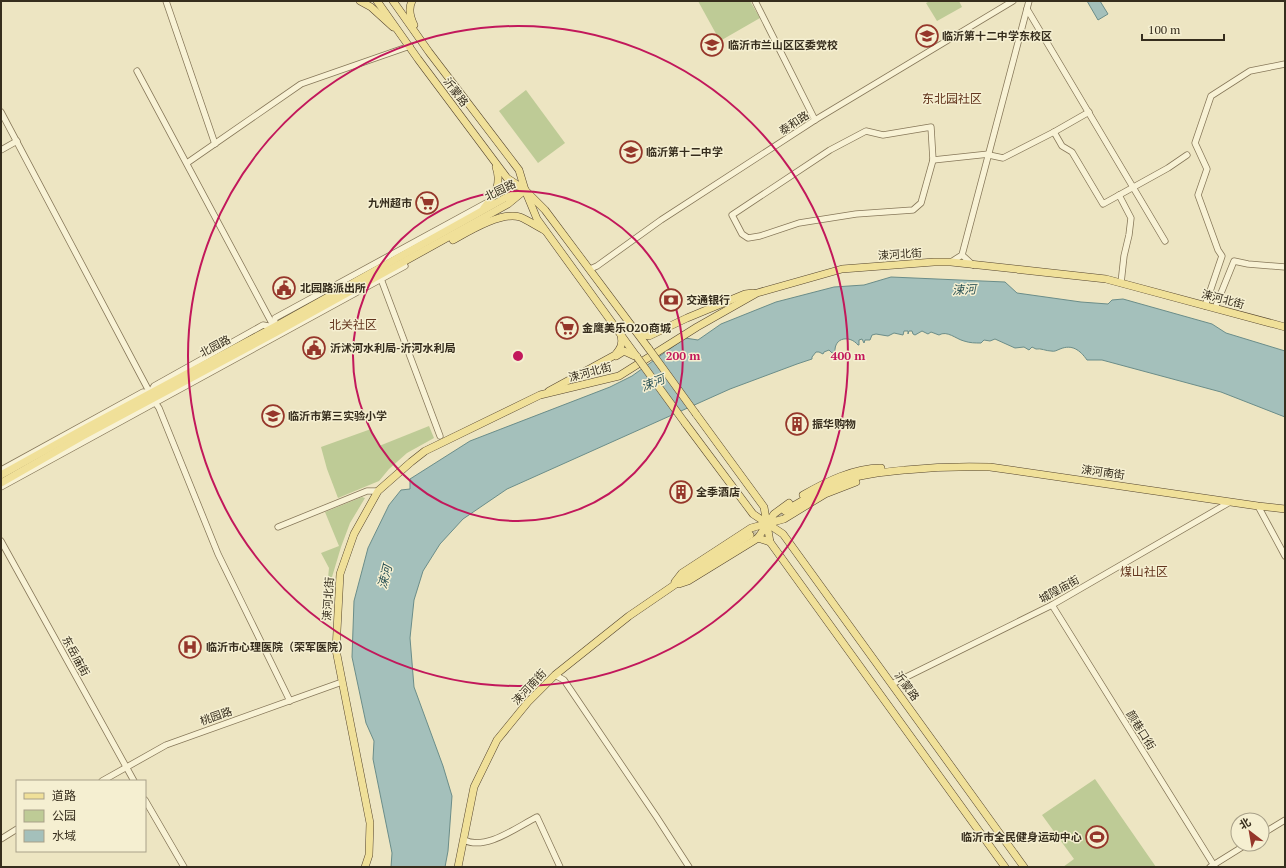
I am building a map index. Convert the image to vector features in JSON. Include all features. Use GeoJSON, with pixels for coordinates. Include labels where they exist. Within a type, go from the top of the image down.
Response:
{"type":"FeatureCollection","features":[{"type":"Feature","properties":{"kind":"main road"},"geometry":{"type":"LineString","coordinates":[[360,1],[371,7],[402,36]]}},
{"type":"Feature","properties":{"kind":"main road","name":"沂蒙路"},"geometry":{"type":"LineString","coordinates":[[377,1],[506,178],[525,190],[545,210],[649,349],[764,507]]}},
{"type":"Feature","properties":{"kind":"main road","name":"沂蒙路"},"geometry":{"type":"LineString","coordinates":[[393,1],[420,40],[519,170],[525,190],[537,219],[637,357],[753,514],[783,534],[1024,867]]}},
{"type":"Feature","properties":{"kind":"main road"},"geometry":{"type":"LineString","coordinates":[[412,1],[409,6],[411,20],[420,40]]}},
{"type":"Feature","properties":{"kind":"main road"},"geometry":{"type":"LineString","coordinates":[[481,212],[495,193],[498,183],[499,176],[494,161]]}},
{"type":"Feature","properties":{"kind":"main road","name":"北园路"},"geometry":{"type":"LineString","coordinates":[[1,483],[275,330],[505,198],[525,190]]}},
{"type":"Feature","properties":{"kind":"main road","name":"北园路"},"geometry":{"type":"LineString","coordinates":[[275,330],[397,266],[508,204],[525,190]]}},
{"type":"Feature","properties":{"kind":"main road"},"geometry":{"type":"LineString","coordinates":[[397,266],[405,266],[489,220],[513,216],[519,217],[546,231]]}},
{"type":"Feature","properties":{"kind":"main road","name":"涑河北街"},"geometry":{"type":"LineString","coordinates":[[365,867],[369,855],[370,823],[336,650],[340,574],[354,534],[378,491],[425,451],[540,395],[619,376],[697,327],[757,293],[842,269],[951,262],[1106,279],[1285,327]]}},
{"type":"Feature","properties":{"kind":"main road"},"geometry":{"type":"LineString","coordinates":[[633,328],[644,335],[649,336],[686,318],[745,294],[757,293]]}},
{"type":"Feature","properties":{"kind":"main road"},"geometry":{"type":"LineString","coordinates":[[649,349],[652,340],[655,337],[698,316],[701,318],[697,327]]}},
{"type":"Feature","properties":{"kind":"main road"},"geometry":{"type":"LineString","coordinates":[[540,395],[615,355],[621,347],[621,333]]}},
{"type":"Feature","properties":{"kind":"main road"},"geometry":{"type":"LineString","coordinates":[[581,386],[577,383],[579,377],[624,351],[637,357]]}},
{"type":"Feature","properties":{"kind":"main road","name":"北园路"},"geometry":{"type":"LineString","coordinates":[[1,475],[153,398]]}},
{"type":"Feature","properties":{"kind":"main road","name":"涑河南街"},"geometry":{"type":"LineString","coordinates":[[917,468],[955,466],[990,467],[1285,509]]}},
{"type":"Feature","properties":{"kind":"main road"},"geometry":{"type":"LineString","coordinates":[[671,587],[682,573],[751,528],[784,519],[825,494],[846,485],[870,478],[917,468]]}},
{"type":"Feature","properties":{"kind":"main road"},"geometry":{"type":"LineString","coordinates":[[671,587],[688,581],[758,538],[767,523],[781,511],[819,491],[842,481],[869,474],[917,468]]}},
{"type":"Feature","properties":{"kind":"main road"},"geometry":{"type":"LineString","coordinates":[[781,511],[764,507],[770,542],[1005,867]]}},
{"type":"Feature","properties":{"kind":"main road"},"geometry":{"type":"LineString","coordinates":[[783,534],[784,519]]}},
{"type":"Feature","properties":{"kind":"main road","name":"涑河南街"},"geometry":{"type":"LineString","coordinates":[[458,867],[474,787],[497,740],[528,702],[556,674],[630,616],[688,575],[750,535]]}},
{"type":"Feature","properties":{"kind":"main road"},"geometry":{"type":"LineString","coordinates":[[758,538],[770,542]]}},
{"type":"Feature","properties":{"kind":"street"},"geometry":{"type":"LineString","coordinates":[[166,1],[215,144]]}},
{"type":"Feature","properties":{"kind":"street"},"geometry":{"type":"LineString","coordinates":[[755,1],[815,120]]}},
{"type":"Feature","properties":{"kind":"street","name":"泰和路"},"geometry":{"type":"LineString","coordinates":[[590,269],[597,266],[661,220],[815,120],[1013,1]]}},
{"type":"Feature","properties":{"kind":"street"},"geometry":{"type":"LineString","coordinates":[[951,262],[962,255],[1029,1]]}},
{"type":"Feature","properties":{"kind":"street"},"geometry":{"type":"LineString","coordinates":[[1027,9],[1165,241]]}},
{"type":"Feature","properties":{"kind":"street"},"geometry":{"type":"LineString","coordinates":[[187,163],[301,84],[410,46]]}},
{"type":"Feature","properties":{"kind":"street"},"geometry":{"type":"LineString","coordinates":[[1205,306],[1222,256],[1215,242],[1198,195],[1206,169],[1195,143],[1211,96],[1250,71],[1285,64]]}},
{"type":"Feature","properties":{"kind":"street"},"geometry":{"type":"LineString","coordinates":[[137,71],[275,330]]}},
{"type":"Feature","properties":{"kind":"street"},"geometry":{"type":"LineString","coordinates":[[1,112],[159,408],[218,554],[290,701]]}},
{"type":"Feature","properties":{"kind":"street"},"geometry":{"type":"LineString","coordinates":[[933,160],[989,154],[1003,158],[1089,112]]}},
{"type":"Feature","properties":{"kind":"street"},"geometry":{"type":"LineString","coordinates":[[931,127],[933,160],[921,203],[914,210],[856,214],[798,224],[760,236],[748,238],[742,234],[732,215],[830,150],[866,131],[883,135],[931,127]]}},
{"type":"Feature","properties":{"kind":"street"},"geometry":{"type":"LineString","coordinates":[[1054,132],[1062,146],[1072,152],[1103,204],[1133,186],[1168,168],[1187,155]]}},
{"type":"Feature","properties":{"kind":"street"},"geometry":{"type":"LineString","coordinates":[[1,150],[16,141]]}},
{"type":"Feature","properties":{"kind":"street"},"geometry":{"type":"LineString","coordinates":[[1119,195],[1131,218],[1124,256],[1122,283]]}},
{"type":"Feature","properties":{"kind":"street"},"geometry":{"type":"LineString","coordinates":[[275,330],[275,318],[490,201]]}},
{"type":"Feature","properties":{"kind":"street"},"geometry":{"type":"LineString","coordinates":[[962,255],[973,265]]}},
{"type":"Feature","properties":{"kind":"street"},"geometry":{"type":"LineString","coordinates":[[1215,308],[1234,261],[1248,264],[1285,267]]}},
{"type":"Feature","properties":{"kind":"street"},"geometry":{"type":"LineString","coordinates":[[1,487],[153,398],[405,266]]}},
{"type":"Feature","properties":{"kind":"street"},"geometry":{"type":"LineString","coordinates":[[381,279],[440,436]]}},
{"type":"Feature","properties":{"kind":"street"},"geometry":{"type":"LineString","coordinates":[[153,398],[154,386],[263,325],[275,330]]}},
{"type":"Feature","properties":{"kind":"street"},"geometry":{"type":"LineString","coordinates":[[1,470],[143,392],[153,398]]}},
{"type":"Feature","properties":{"kind":"street"},"geometry":{"type":"LineString","coordinates":[[278,527],[368,491],[378,491]]}},
{"type":"Feature","properties":{"kind":"street","name":"城隍庙街"},"geometry":{"type":"LineString","coordinates":[[892,684],[1052,605],[1230,502]]}},
{"type":"Feature","properties":{"kind":"street"},"geometry":{"type":"LineString","coordinates":[[1258,506],[1285,556]]}},
{"type":"Feature","properties":{"kind":"street","name":"东岳庙街"},"geometry":{"type":"LineString","coordinates":[[1,541],[133,780]]}},
{"type":"Feature","properties":{"kind":"street","name":"颜巷口街"},"geometry":{"type":"LineString","coordinates":[[1052,605],[1213,866]]}},
{"type":"Feature","properties":{"kind":"street"},"geometry":{"type":"LineString","coordinates":[[556,674],[564,680],[689,867]]}},
{"type":"Feature","properties":{"kind":"street","name":"桃园路"},"geometry":{"type":"LineString","coordinates":[[104,780],[166,744],[342,682]]}},
{"type":"Feature","properties":{"kind":"street"},"geometry":{"type":"LineString","coordinates":[[146,802],[184,867]]}},
{"type":"Feature","properties":{"kind":"street"},"geometry":{"type":"LineString","coordinates":[[464,840],[471,844],[491,841],[537,817],[560,867]]}},
{"type":"Feature","properties":{"kind":"street"},"geometry":{"type":"LineString","coordinates":[[1270,829],[1285,820]]}},
{"type":"Feature","properties":{"kind":"street"},"geometry":{"type":"LineString","coordinates":[[1,839],[16,830]]}},
{"type":"Feature","properties":{"kind":"street"},"geometry":{"type":"LineString","coordinates":[[1213,866],[1234,852]]}},
{"type":"Feature","properties":{"kind":"green space"},"geometry":{"type":"Polygon","coordinates":[[[698,1],[750,1],[760,18],[720,41],[698,1]]]}},
{"type":"Feature","properties":{"kind":"green space"},"geometry":{"type":"Polygon","coordinates":[[[930,1],[959,1],[962,7],[937,21],[926,3],[930,1]]]}},
{"type":"Feature","properties":{"kind":"green space"},"geometry":{"type":"Polygon","coordinates":[[[526,90],[565,143],[538,163],[499,111],[526,90]]]}},
{"type":"Feature","properties":{"kind":"green space"},"geometry":{"type":"Polygon","coordinates":[[[429,426],[434,438],[407,453],[389,469],[379,481],[338,498],[327,469],[321,447],[371,429],[379,446],[429,426]]]}},
{"type":"Feature","properties":{"kind":"green space"},"geometry":{"type":"Polygon","coordinates":[[[362,497],[365,498],[350,523],[332,577],[328,578],[329,568],[321,553],[339,546],[325,512],[362,497]]]}},
{"type":"Feature","properties":{"kind":"green space","name":"临沂市全民健身运动中心"},"geometry":{"type":"Polygon","coordinates":[[[1095,779],[1156,867],[1063,867],[1074,859],[1042,815],[1095,779]]]}},
{"type":"Feature","properties":{"kind":"water"},"geometry":{"type":"Polygon","coordinates":[[[1087,1],[1100,1],[1108,14],[1098,20],[1087,1]]]}},
{"type":"Feature","properties":{"kind":"water","name":"涑河"},"geometry":{"type":"Polygon","coordinates":[[[891,277],[1005,282],[1017,293],[1081,302],[1108,304],[1112,300],[1123,299],[1212,324],[1226,333],[1285,351],[1285,417],[1221,392],[1102,360],[1087,360],[1082,353],[1068,347],[1056,351],[1036,349],[1032,347],[1029,350],[1024,347],[1015,348],[995,339],[990,341],[984,340],[981,343],[972,343],[961,340],[952,335],[939,335],[931,332],[928,334],[922,331],[915,335],[912,331],[909,331],[908,334],[908,331],[904,331],[903,335],[894,333],[888,336],[876,334],[872,335],[870,340],[865,340],[864,343],[862,339],[859,340],[859,345],[851,340],[843,339],[837,343],[835,352],[832,353],[829,350],[823,354],[816,352],[812,359],[730,389],[507,489],[463,519],[440,544],[423,571],[414,600],[410,638],[414,687],[443,766],[452,796],[448,851],[445,867],[391,867],[392,853],[373,759],[374,741],[366,723],[352,657],[354,601],[368,548],[389,505],[401,490],[410,489],[410,479],[470,441],[610,387],[632,376],[685,338],[698,340],[721,324],[776,302],[834,287],[864,285],[891,277]]]}},
{"type":"Feature","properties":{"kind":"tunnel"},"geometry":{"type":"LineString","coordinates":[[750,535],[785,511]]}},
{"type":"Feature","properties":{"kind":"place","name":"临沂第十二中学东校区"},"geometry":{"type":"Point","coordinates":[927,36]}},
{"type":"Feature","properties":{"kind":"place","name":"临沂市兰山区区委党校"},"geometry":{"type":"Point","coordinates":[712,45]}},
{"type":"Feature","properties":{"kind":"place","name":"临沂第十二中学"},"geometry":{"type":"Point","coordinates":[631,152]}},
{"type":"Feature","properties":{"kind":"place","name":"九州超市"},"geometry":{"type":"Point","coordinates":[427,203]}},
{"type":"Feature","properties":{"kind":"place","name":"北园路派出所"},"geometry":{"type":"Point","coordinates":[284,288]}},
{"type":"Feature","properties":{"kind":"place","name":"交通银行"},"geometry":{"type":"Point","coordinates":[671,300]}},
{"type":"Feature","properties":{"kind":"place","name":"金鹰美乐O2O商城"},"geometry":{"type":"Point","coordinates":[567,328]}},
{"type":"Feature","properties":{"kind":"place","name":"沂沭河水利局-沂河水利局"},"geometry":{"type":"Point","coordinates":[314,348]}},
{"type":"Feature","properties":{"kind":"place","name":"临沂市第三实验小学"},"geometry":{"type":"Point","coordinates":[273,416]}},
{"type":"Feature","properties":{"kind":"place","name":"振华购物"},"geometry":{"type":"Point","coordinates":[797,424]}},
{"type":"Feature","properties":{"kind":"place","name":"全季酒店"},"geometry":{"type":"Point","coordinates":[681,492]}},
{"type":"Feature","properties":{"kind":"place","name":"临沂市心理医院（荣军医院）"},"geometry":{"type":"Point","coordinates":[190,647]}},
{"type":"Feature","properties":{"kind":"place","name":"临沂市全民健身运动中心"},"geometry":{"type":"Point","coordinates":[1097,837]}},
{"type":"Feature","properties":{"kind":"district","name":"东北园社区"},"geometry":{"type":"Point","coordinates":[952,99]}},
{"type":"Feature","properties":{"kind":"district","name":"北关社区"},"geometry":{"type":"Point","coordinates":[353,325]}},
{"type":"Feature","properties":{"kind":"district","name":"煤山社区"},"geometry":{"type":"Point","coordinates":[1144,572]}}]}
